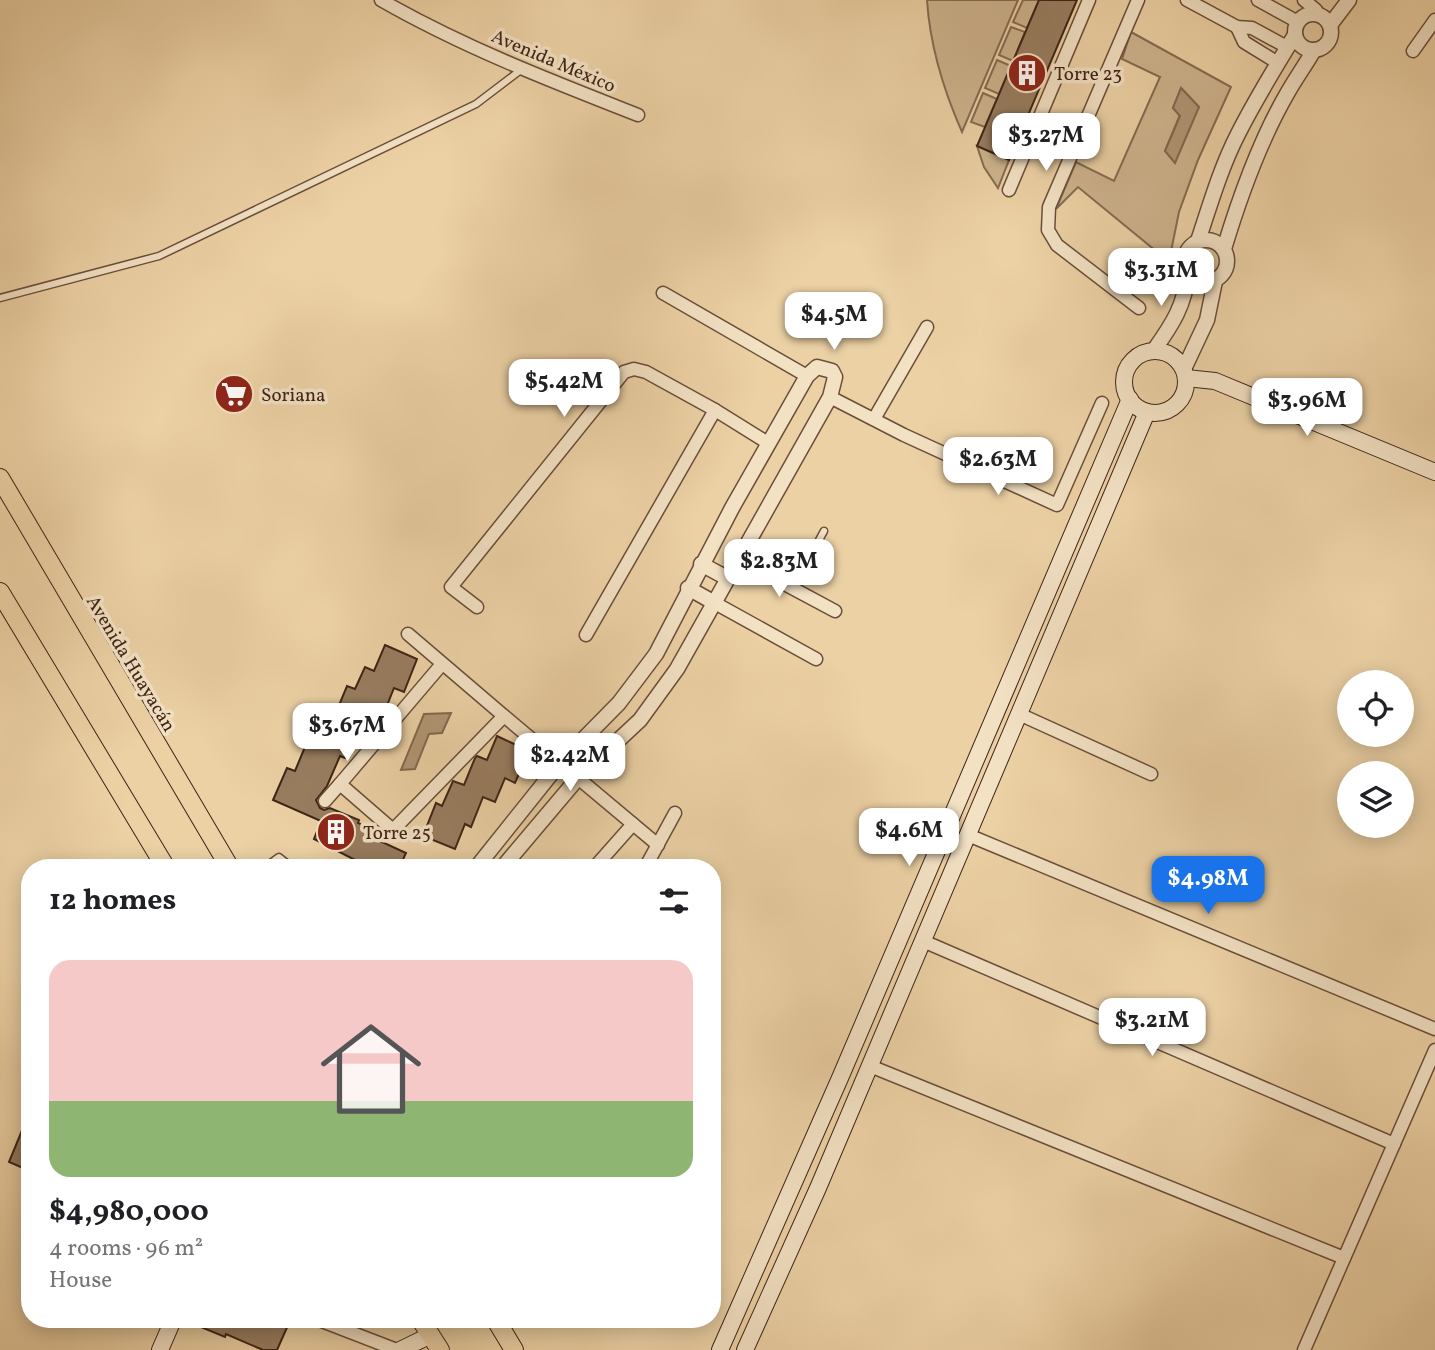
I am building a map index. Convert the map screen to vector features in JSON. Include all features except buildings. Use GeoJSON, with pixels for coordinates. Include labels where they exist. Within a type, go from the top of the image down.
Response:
{"type":"FeatureCollection","features":[{"type":"Feature","properties":{"kind":"main road"},"geometry":{"type":"LineString","coordinates":[[1185,373],[1182,397],[1176,405],[1157,413],[1140,409],[1129,399],[1124,384],[1127,368],[1137,357],[1154,350],[1172,355],[1185,373],[1215,382],[1435,472]]}},
{"type":"Feature","properties":{"kind":"main road"},"geometry":{"type":"LineString","coordinates":[[720,1350],[881,981],[1129,399]]}},
{"type":"Feature","properties":{"kind":"main road"},"geometry":{"type":"LineString","coordinates":[[745,1350],[818,1188],[1147,412]]}},
{"type":"Feature","properties":{"kind":"main road","name":"Avenida Huayacán"},"geometry":{"type":"LineString","coordinates":[[0,478],[225,859]]}},
{"type":"Feature","properties":{"kind":"main road"},"geometry":{"type":"LineString","coordinates":[[0,592],[161,859]]}},
{"type":"Feature","properties":{"kind":"main road"},"geometry":{"type":"LineString","coordinates":[[881,981],[902,989]]}},
{"type":"Feature","properties":{"kind":"main road"},"geometry":{"type":"LineString","coordinates":[[160,1350],[170,1328]]}},
{"type":"Feature","properties":{"kind":"main road"},"geometry":{"type":"LineString","coordinates":[[398,1350],[436,1343],[426,1328]]}},
{"type":"Feature","properties":{"kind":"main road"},"geometry":{"type":"LineString","coordinates":[[501,1328],[514,1350]]}},
{"type":"Feature","properties":{"kind":"street","name":"Avenida México"},"geometry":{"type":"LineString","coordinates":[[381,0],[416,20],[522,69],[638,115]]}},
{"type":"Feature","properties":{"kind":"street"},"geometry":{"type":"LineString","coordinates":[[1009,190],[1089,0]]}},
{"type":"Feature","properties":{"kind":"street"},"geometry":{"type":"LineString","coordinates":[[1138,0],[1049,207],[1048,230],[1057,245],[1139,308]]}},
{"type":"Feature","properties":{"kind":"street"},"geometry":{"type":"LineString","coordinates":[[1187,0],[1237,27],[1293,35]]}},
{"type":"Feature","properties":{"kind":"street"},"geometry":{"type":"LineString","coordinates":[[1258,0],[1302,46],[1314,50]]}},
{"type":"Feature","properties":{"kind":"street"},"geometry":{"type":"LineString","coordinates":[[1330,25],[1349,0]]}},
{"type":"Feature","properties":{"kind":"street"},"geometry":{"type":"LineString","coordinates":[[1185,373],[1206,320],[1215,281],[1227,267],[1224,249],[1235,212],[1277,115],[1314,50],[1327,44],[1330,38],[1330,25],[1314,6],[1302,18],[1236,136],[1198,241]]}},
{"type":"Feature","properties":{"kind":"street"},"geometry":{"type":"LineString","coordinates":[[1413,51],[1435,20]]}},
{"type":"Feature","properties":{"kind":"street"},"geometry":{"type":"LineString","coordinates":[[1237,27],[1244,42],[1278,63]]}},
{"type":"Feature","properties":{"kind":"street"},"geometry":{"type":"LineString","coordinates":[[1255,101],[1269,104],[1277,115]]}},
{"type":"Feature","properties":{"kind":"street"},"geometry":{"type":"LineString","coordinates":[[1154,350],[1179,312],[1185,297],[1188,273],[1185,255],[1190,246],[1198,241],[1213,241],[1224,249]]}},
{"type":"Feature","properties":{"kind":"street"},"geometry":{"type":"LineString","coordinates":[[1188,273],[1200,282],[1215,281]]}},
{"type":"Feature","properties":{"kind":"street"},"geometry":{"type":"LineString","coordinates":[[663,293],[807,376]]}},
{"type":"Feature","properties":{"kind":"street"},"geometry":{"type":"LineString","coordinates":[[874,419],[927,327]]}},
{"type":"Feature","properties":{"kind":"street"},"geometry":{"type":"LineString","coordinates":[[483,859],[560,763],[619,703],[656,654],[701,564],[807,376],[817,367],[832,371],[835,377],[830,397],[677,668],[640,720],[578,778],[510,859]]}},
{"type":"Feature","properties":{"kind":"street"},"geometry":{"type":"LineString","coordinates":[[477,607],[450,587],[624,372],[634,369],[646,372],[768,443]]}},
{"type":"Feature","properties":{"kind":"street"},"geometry":{"type":"LineString","coordinates":[[830,397],[1057,505],[1102,403]]}},
{"type":"Feature","properties":{"kind":"street"},"geometry":{"type":"LineString","coordinates":[[586,635],[715,410]]}},
{"type":"Feature","properties":{"kind":"street"},"geometry":{"type":"LineString","coordinates":[[738,559],[835,611]]}},
{"type":"Feature","properties":{"kind":"street"},"geometry":{"type":"LineString","coordinates":[[701,564],[727,578]]}},
{"type":"Feature","properties":{"kind":"street"},"geometry":{"type":"LineString","coordinates":[[688,588],[816,659]]}},
{"type":"Feature","properties":{"kind":"street"},"geometry":{"type":"LineString","coordinates":[[408,634],[657,845]]}},
{"type":"Feature","properties":{"kind":"street"},"geometry":{"type":"LineString","coordinates":[[325,801],[442,664]]}},
{"type":"Feature","properties":{"kind":"street"},"geometry":{"type":"LineString","coordinates":[[1019,714],[1151,774]]}},
{"type":"Feature","properties":{"kind":"street"},"geometry":{"type":"LineString","coordinates":[[340,784],[393,830],[503,716]]}},
{"type":"Feature","properties":{"kind":"street"},"geometry":{"type":"LineString","coordinates":[[650,859],[675,813]]}},
{"type":"Feature","properties":{"kind":"street"},"geometry":{"type":"LineString","coordinates":[[602,859],[633,824]]}},
{"type":"Feature","properties":{"kind":"street"},"geometry":{"type":"LineString","coordinates":[[968,835],[1435,1029]]}},
{"type":"Feature","properties":{"kind":"street"},"geometry":{"type":"LineString","coordinates":[[923,941],[1394,1144]]}},
{"type":"Feature","properties":{"kind":"street"},"geometry":{"type":"LineString","coordinates":[[1304,1350],[1435,1050]]}},
{"type":"Feature","properties":{"kind":"street"},"geometry":{"type":"LineString","coordinates":[[870,1066],[1344,1258]]}},
{"type":"Feature","properties":{"kind":"street"},"geometry":{"type":"LineString","coordinates":[[340,1328],[398,1350]]}},
{"type":"Feature","properties":{"kind":"lane"},"geometry":{"type":"LineString","coordinates":[[0,298],[159,256],[476,104],[522,69]]}},
{"type":"Feature","properties":{"kind":"lane"},"geometry":{"type":"LineString","coordinates":[[793,588],[824,531]]}},
{"type":"Feature","properties":{"kind":"shaded area"},"geometry":{"type":"Polygon","coordinates":[[[927,0],[1018,0],[962,132],[938,68],[927,0]]]}},
{"type":"Feature","properties":{"kind":"shaded area"},"geometry":{"type":"Polygon","coordinates":[[[1023,0],[1039,0],[1027,28],[1013,22],[1023,0]]]}},
{"type":"Feature","properties":{"kind":"shaded area"},"geometry":{"type":"Polygon","coordinates":[[[1011,27],[1025,32],[1013,61],[999,55],[1011,27]]]}},
{"type":"Feature","properties":{"kind":"shaded area"},"geometry":{"type":"Polygon","coordinates":[[[1131,32],[1231,87],[1198,160],[1179,212],[1163,291],[1144,281],[1162,256],[1078,187],[1056,209],[1076,162],[1114,181],[1160,77],[1122,59],[1131,32]],[[1181,88],[1173,108],[1180,115],[1165,151],[1199,107],[1181,88]]]}},
{"type":"Feature","properties":{"kind":"shaded area"},"geometry":{"type":"Polygon","coordinates":[[[997,60],[1011,66],[999,94],[985,88],[997,60]]]}},
{"type":"Feature","properties":{"kind":"shaded area"},"geometry":{"type":"Polygon","coordinates":[[[1181,88],[1199,107],[1175,163],[1165,151],[1180,116],[1173,108],[1181,88]]]}},
{"type":"Feature","properties":{"kind":"shaded area"},"geometry":{"type":"Polygon","coordinates":[[[983,93],[997,99],[985,127],[971,122],[983,93]]]}},
{"type":"Feature","properties":{"kind":"shaded area"},"geometry":{"type":"Polygon","coordinates":[[[977,146],[1009,160],[998,188],[984,167],[977,146]]]}},
{"type":"Feature","properties":{"kind":"shaded area"},"geometry":{"type":"Polygon","coordinates":[[[451,713],[442,733],[429,734],[415,769],[401,770],[424,714],[451,713]]]}},
{"type":"Feature","properties":{"kind":"place","name":"Torre 23"},"geometry":{"type":"Point","coordinates":[1027,73]}},
{"type":"Feature","properties":{"kind":"place","name":"Soriana"},"geometry":{"type":"Point","coordinates":[234,394]}},
{"type":"Feature","properties":{"kind":"place","name":"Torre 25"},"geometry":{"type":"Point","coordinates":[336,832]}}]}
